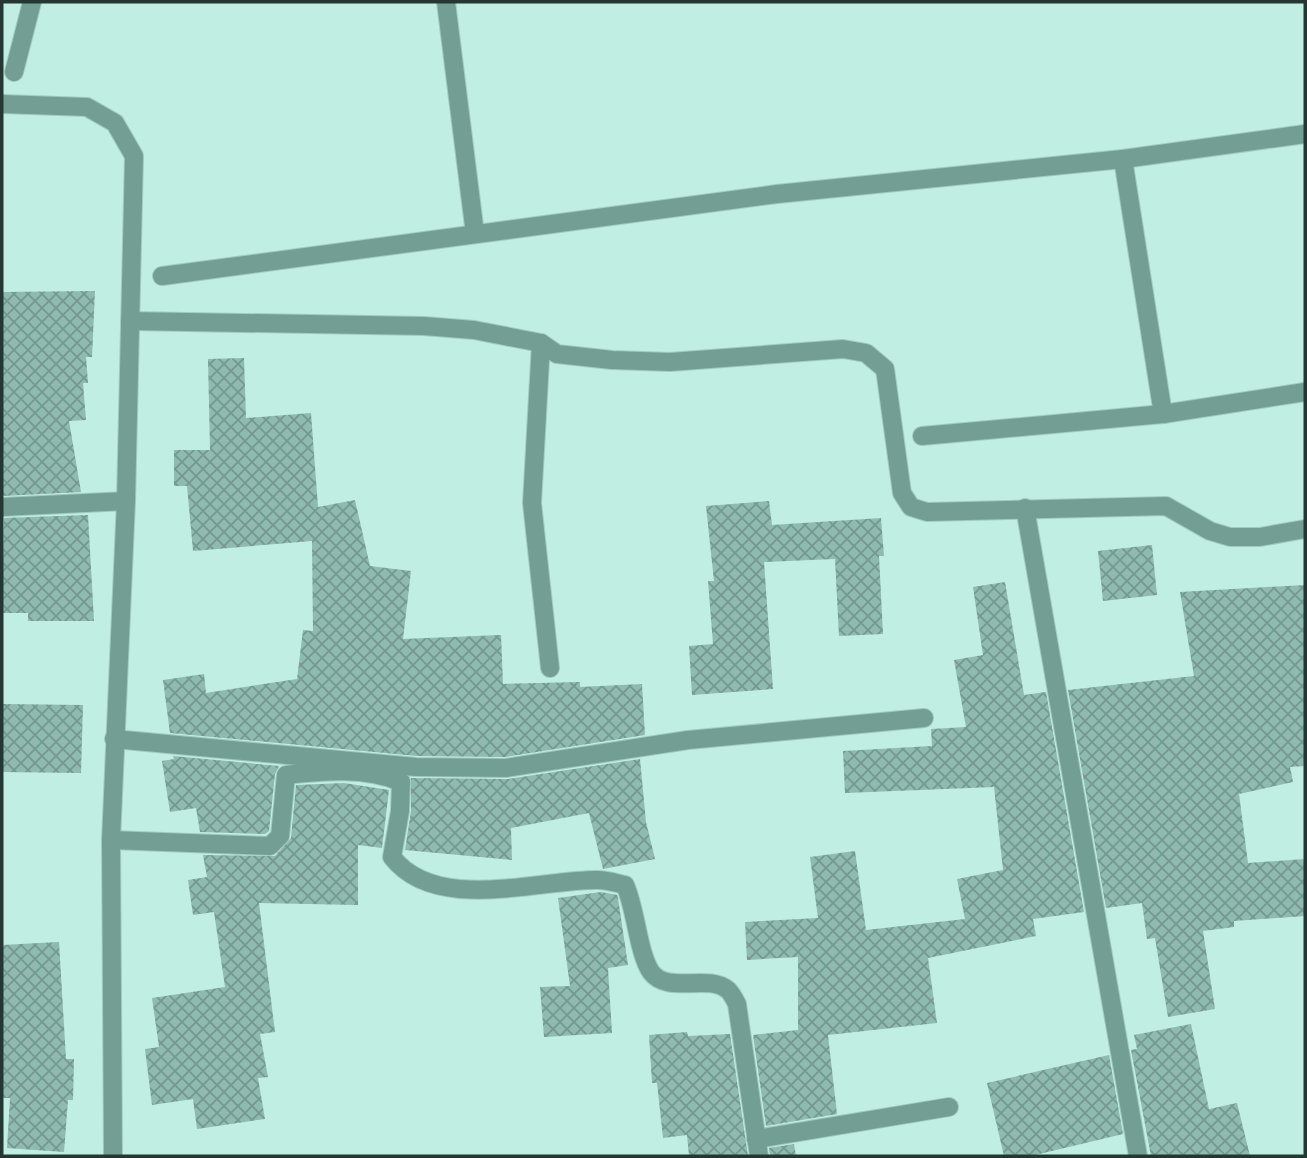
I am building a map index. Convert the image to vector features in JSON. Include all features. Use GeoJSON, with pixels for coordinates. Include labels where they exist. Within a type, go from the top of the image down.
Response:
{"type":"FeatureCollection","features":[{"type":"Feature","properties":{"kind":"street"},"geometry":{"type":"LineString","coordinates":[[14,72],[32,2]]}},
{"type":"Feature","properties":{"kind":"street"},"geometry":{"type":"LineString","coordinates":[[446,2],[475,234]]}},
{"type":"Feature","properties":{"kind":"street"},"geometry":{"type":"LineString","coordinates":[[2,104],[87,107],[115,124],[134,156],[126,501],[111,840],[113,1156]]}},
{"type":"Feature","properties":{"kind":"street"},"geometry":{"type":"LineString","coordinates":[[162,276],[777,194],[1123,159],[1305,134]]}},
{"type":"Feature","properties":{"kind":"street"},"geometry":{"type":"LineString","coordinates":[[1123,159],[1163,414]]}},
{"type":"Feature","properties":{"kind":"street"},"geometry":{"type":"LineString","coordinates":[[130,321],[424,326],[474,330],[541,343],[557,354],[659,361],[843,349],[866,353],[885,369],[902,494],[911,507],[927,512],[1166,506],[1210,531],[1230,537],[1260,537],[1305,529]]}},
{"type":"Feature","properties":{"kind":"street"},"geometry":{"type":"LineString","coordinates":[[541,343],[532,503],[550,668]]}},
{"type":"Feature","properties":{"kind":"street"},"geometry":{"type":"LineString","coordinates":[[922,436],[1163,414],[1305,392]]}},
{"type":"Feature","properties":{"kind":"street"},"geometry":{"type":"LineString","coordinates":[[2,507],[126,501]]}},
{"type":"Feature","properties":{"kind":"street"},"geometry":{"type":"LineString","coordinates":[[1025,508],[1138,1156]]}},
{"type":"Feature","properties":{"kind":"street"},"geometry":{"type":"LineString","coordinates":[[114,739],[416,767],[506,768],[688,740],[924,718]]}},
{"type":"Feature","properties":{"kind":"street"},"geometry":{"type":"LineString","coordinates":[[111,840],[270,846],[280,836],[286,775],[338,770],[387,776],[401,782],[400,811],[392,857],[399,866],[430,881],[463,890],[523,889],[600,879],[625,884],[634,904],[645,958],[652,974],[668,982],[716,985],[727,990],[737,1004],[758,1148],[949,1107]]}},
{"type":"Feature","properties":{"kind":"building"},"geometry":{"type":"Polygon","coordinates":[[[95,291],[92,357],[86,357],[88,383],[83,383],[86,420],[69,421],[81,492],[3,496],[2,292],[95,291]]]}},
{"type":"Feature","properties":{"kind":"building"},"geometry":{"type":"Polygon","coordinates":[[[244,358],[246,418],[311,413],[318,507],[355,500],[370,566],[411,571],[403,639],[501,635],[503,684],[580,682],[580,687],[642,684],[645,735],[505,757],[417,756],[170,733],[163,680],[204,674],[206,693],[297,679],[303,630],[313,631],[312,541],[193,551],[187,486],[174,486],[174,450],[210,450],[208,359],[244,358]]]}},
{"type":"Feature","properties":{"kind":"building"},"geometry":{"type":"Polygon","coordinates":[[[769,501],[772,525],[881,518],[884,556],[879,556],[883,634],[839,636],[835,559],[764,562],[773,689],[692,695],[689,646],[713,644],[708,581],[714,581],[706,506],[769,501]]]}},
{"type":"Feature","properties":{"kind":"building"},"geometry":{"type":"Polygon","coordinates":[[[88,515],[94,621],[28,621],[28,613],[2,613],[4,518],[88,515]]]}},
{"type":"Feature","properties":{"kind":"building"},"geometry":{"type":"Polygon","coordinates":[[[1152,545],[1157,595],[1103,601],[1098,551],[1152,545]]]}},
{"type":"Feature","properties":{"kind":"building"},"geometry":{"type":"Polygon","coordinates":[[[1005,582],[1024,695],[1046,692],[1084,912],[1033,919],[1036,936],[928,958],[937,1023],[828,1035],[837,1114],[766,1126],[753,1035],[798,1030],[798,957],[747,960],[745,922],[818,918],[810,857],[855,851],[866,930],[965,919],[957,879],[1003,870],[994,787],[845,793],[843,751],[932,746],[931,729],[966,727],[954,660],[983,655],[973,587],[1005,582]]]}},
{"type":"Feature","properties":{"kind":"building"},"geometry":{"type":"Polygon","coordinates":[[[1305,585],[1305,766],[1290,767],[1293,782],[1239,794],[1248,863],[1305,859],[1305,916],[1234,921],[1234,927],[1203,931],[1215,1009],[1168,1017],[1155,938],[1147,939],[1142,903],[1106,908],[1068,690],[1194,676],[1180,592],[1305,585]]]}},
{"type":"Feature","properties":{"kind":"building"},"geometry":{"type":"Polygon","coordinates":[[[2,704],[83,705],[81,773],[2,772],[2,704]]]}},
{"type":"Feature","properties":{"kind":"building"},"geometry":{"type":"Polygon","coordinates":[[[173,756],[279,766],[275,774],[269,831],[265,834],[200,832],[196,808],[170,812],[162,761],[174,759],[173,756]]]}},
{"type":"Feature","properties":{"kind":"building"},"geometry":{"type":"Polygon","coordinates":[[[640,759],[646,822],[655,859],[603,869],[589,813],[511,828],[512,860],[405,850],[411,811],[411,778],[508,779],[640,759]]]}},
{"type":"Feature","properties":{"kind":"building"},"geometry":{"type":"Polygon","coordinates":[[[344,783],[389,790],[382,848],[358,845],[358,905],[259,903],[275,1032],[260,1034],[268,1077],[258,1078],[265,1119],[197,1129],[193,1099],[152,1105],[145,1049],[159,1047],[152,998],[225,987],[214,912],[193,915],[188,880],[207,877],[203,855],[275,856],[291,838],[296,785],[344,783]]]}},
{"type":"Feature","properties":{"kind":"building"},"geometry":{"type":"Polygon","coordinates":[[[601,892],[617,895],[628,965],[608,968],[612,1033],[544,1037],[540,987],[570,986],[558,898],[601,892]]]}},
{"type":"Feature","properties":{"kind":"building"},"geometry":{"type":"Polygon","coordinates":[[[59,942],[66,1059],[74,1059],[73,1100],[68,1100],[64,1152],[7,1148],[10,1098],[2,1098],[2,945],[59,942]]]}},
{"type":"Feature","properties":{"kind":"building"},"geometry":{"type":"Polygon","coordinates":[[[1191,1024],[1209,1109],[1237,1103],[1250,1156],[1151,1156],[1131,1050],[1137,1049],[1134,1035],[1191,1024]]]}},
{"type":"Feature","properties":{"kind":"building"},"geometry":{"type":"Polygon","coordinates":[[[687,1032],[688,1036],[730,1034],[748,1156],[689,1156],[687,1135],[663,1138],[657,1083],[652,1083],[649,1035],[687,1032]]]}},
{"type":"Feature","properties":{"kind":"building"},"geometry":{"type":"Polygon","coordinates":[[[1109,1055],[1123,1134],[1031,1156],[1004,1156],[987,1083],[1109,1055]]]}},
{"type":"Feature","properties":{"kind":"building"},"geometry":{"type":"Polygon","coordinates":[[[794,1144],[796,1156],[770,1156],[769,1148],[794,1144]]]}}]}
